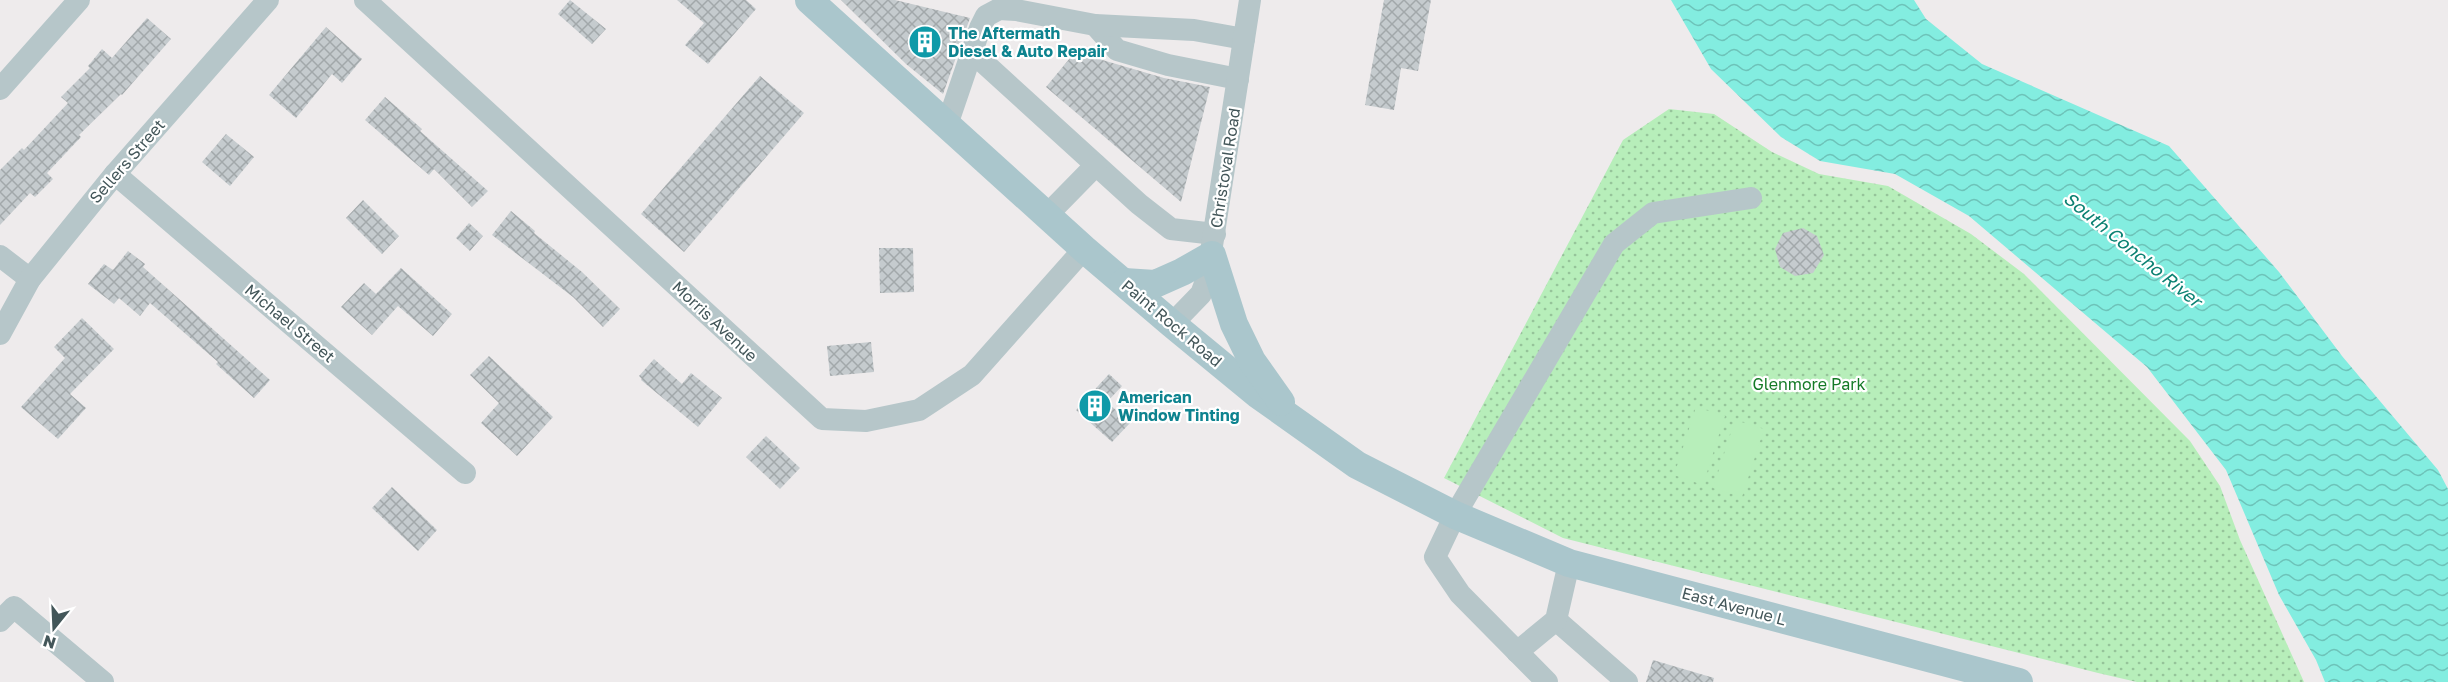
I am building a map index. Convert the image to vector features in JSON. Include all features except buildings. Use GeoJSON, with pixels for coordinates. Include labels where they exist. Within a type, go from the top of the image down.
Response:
{"type":"FeatureCollection","features":[{"type":"Feature","properties":{"kind":"main road","name":"Paint Rock Road"},"geometry":{"type":"LineString","coordinates":[[809,0],[1084,249],[1257,394],[1358,465],[1455,515]]}},
{"type":"Feature","properties":{"kind":"main road"},"geometry":{"type":"LineString","coordinates":[[1124,282],[1155,284],[1214,244],[1234,324],[1252,361],[1294,420]]}},
{"type":"Feature","properties":{"kind":"main road","name":"East Avenue L"},"geometry":{"type":"LineString","coordinates":[[1455,515],[1569,563],[2019,682]]}},
{"type":"Feature","properties":{"kind":"street"},"geometry":{"type":"LineString","coordinates":[[0,89],[79,0]]}},
{"type":"Feature","properties":{"kind":"street","name":"Sellers Street"},"geometry":{"type":"LineString","coordinates":[[0,334],[30,279],[115,174],[268,0]]}},
{"type":"Feature","properties":{"kind":"street","name":"Morris Avenue"},"geometry":{"type":"LineString","coordinates":[[365,0],[822,419],[866,421],[919,410],[972,375],[1084,249]]}},
{"type":"Feature","properties":{"kind":"street","name":"Christoval Road"},"geometry":{"type":"LineString","coordinates":[[1172,324],[1201,294],[1214,244],[1250,0]]}},
{"type":"Feature","properties":{"kind":"street"},"geometry":{"type":"LineString","coordinates":[[947,125],[986,16],[999,9],[1016,10],[1095,25],[1194,30],[1244,39]]}},
{"type":"Feature","properties":{"kind":"street"},"geometry":{"type":"LineString","coordinates":[[1095,25],[1117,50],[1168,65],[1238,79]]}},
{"type":"Feature","properties":{"kind":"street"},"geometry":{"type":"LineString","coordinates":[[972,52],[1139,204],[1171,229],[1214,244]]}},
{"type":"Feature","properties":{"kind":"street"},"geometry":{"type":"LineString","coordinates":[[1047,215],[1096,165]]}},
{"type":"Feature","properties":{"kind":"street","name":"Michael Street"},"geometry":{"type":"LineString","coordinates":[[115,174],[465,473]]}},
{"type":"Feature","properties":{"kind":"street"},"geometry":{"type":"LineString","coordinates":[[1547,682],[1460,594],[1435,557],[1455,515],[1614,244],[1653,213],[1751,198]]}},
{"type":"Feature","properties":{"kind":"street"},"geometry":{"type":"LineString","coordinates":[[0,256],[30,279]]}},
{"type":"Feature","properties":{"kind":"street"},"geometry":{"type":"LineString","coordinates":[[1517,652],[1556,620],[1569,563]]}},
{"type":"Feature","properties":{"kind":"street"},"geometry":{"type":"LineString","coordinates":[[0,621],[14,607],[103,682]]}},
{"type":"Feature","properties":{"kind":"street"},"geometry":{"type":"LineString","coordinates":[[1556,620],[1628,682]]}},
{"type":"Feature","properties":{"kind":"green space","name":"Glenmore Park"},"geometry":{"type":"Polygon","coordinates":[[[1669,109],[1714,114],[1772,152],[1819,174],[1888,186],[1971,234],[2024,274],[2190,441],[2220,486],[2240,540],[2304,682],[2137,682],[2098,673],[1563,538],[1444,478],[1623,140],[1669,109]]]}},
{"type":"Feature","properties":{"kind":"green space"},"geometry":{"type":"Polygon","coordinates":[[[1696,407],[1725,416],[1703,485],[1674,475],[1696,407]]]}},
{"type":"Feature","properties":{"kind":"green space"},"geometry":{"type":"Polygon","coordinates":[[[1735,420],[1764,429],[1742,497],[1713,488],[1735,420]]]}},
{"type":"Feature","properties":{"kind":"water","name":"South Concho River"},"geometry":{"type":"Polygon","coordinates":[[[1671,0],[1914,0],[1926,19],[1982,64],[2169,146],[2279,272],[2342,356],[2438,470],[2448,489],[2448,682],[2325,682],[2316,660],[2279,595],[2226,470],[2147,367],[1969,216],[1895,174],[1820,161],[1781,137],[1711,69],[1671,0]]]}},
{"type":"Feature","properties":{"kind":"place","name":"The Aftermath Diesel & Auto Repair"},"geometry":{"type":"Point","coordinates":[925,42]}},
{"type":"Feature","properties":{"kind":"place","name":"American Window Tinting"},"geometry":{"type":"Point","coordinates":[1095,406]}}]}
